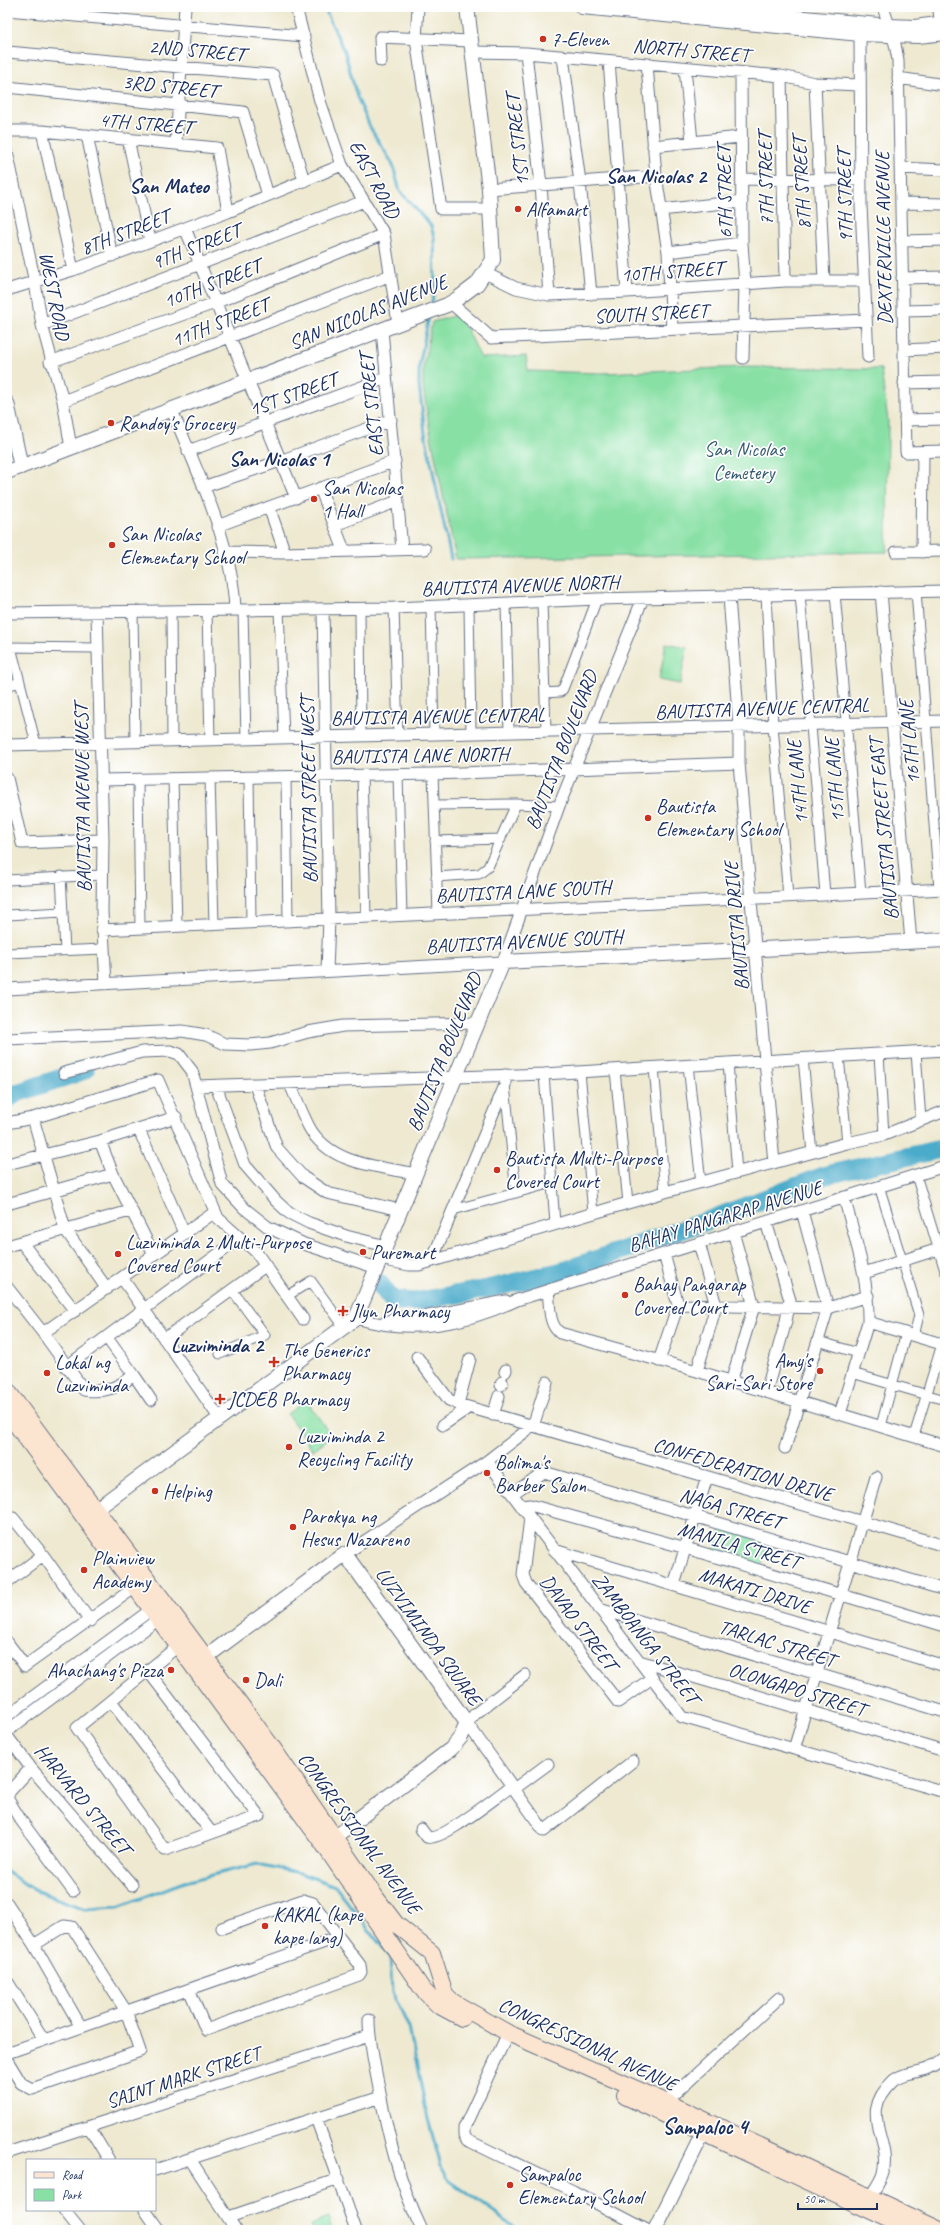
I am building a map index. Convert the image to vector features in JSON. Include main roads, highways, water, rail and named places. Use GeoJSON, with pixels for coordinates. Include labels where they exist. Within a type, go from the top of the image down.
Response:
{"type":"FeatureCollection","features":[{"type":"Feature","properties":{"kind":"main road","name":"CONGRESSIONAL AVENUE"},"geometry":{"type":"LineString","coordinates":[[7,1390],[90,1514]]}},
{"type":"Feature","properties":{"kind":"main road","name":"CONGRESSIONAL AVENUE"},"geometry":{"type":"LineString","coordinates":[[7,1412],[90,1514],[330,1841],[396,1924],[432,1953],[445,1994],[453,2002],[506,2036],[666,2102],[706,2128],[870,2197],[940,2230]]}},
{"type":"Feature","properties":{"kind":"main road","name":"CONGRESSIONAL AVENUE"},"geometry":{"type":"LineString","coordinates":[[161,1610],[178,1646],[200,1662]]}},
{"type":"Feature","properties":{"kind":"main road","name":"CONGRESSIONAL AVENUE"},"geometry":{"type":"LineString","coordinates":[[330,1841],[423,1990],[438,2005],[706,2128],[912,2230]]}},
{"type":"Feature","properties":{"kind":"waterway"},"geometry":{"type":"LineString","coordinates":[[324,7],[345,53],[357,97],[371,129],[392,163],[400,191],[431,226],[434,237],[435,288],[431,306]]}},
{"type":"Feature","properties":{"kind":"waterway"},"geometry":{"type":"LineString","coordinates":[[429,316],[419,367],[419,385],[425,433],[451,559]]}},
{"type":"Feature","properties":{"kind":"waterway"},"geometry":{"type":"LineString","coordinates":[[7,1099],[17,1093],[85,1070]]}},
{"type":"Feature","properties":{"kind":"waterway"},"geometry":{"type":"LineString","coordinates":[[379,1283],[392,1300],[413,1302],[487,1289],[563,1271],[707,1221],[826,1175],[945,1148]]}},
{"type":"Feature","properties":{"kind":"waterway"},"geometry":{"type":"LineString","coordinates":[[7,1872],[34,1890],[85,1909],[118,1907],[184,1882],[257,1864],[300,1873],[335,1886],[390,1957],[392,1992],[409,2028],[428,2119],[442,2170],[447,2179],[520,2230]]}},
{"type":"Feature","properties":{"kind":"place","name":"7-Eleven"},"geometry":{"type":"Point","coordinates":[543,39]}},
{"type":"Feature","properties":{"kind":"place","name":"Alfamart"},"geometry":{"type":"Point","coordinates":[518,209]}},
{"type":"Feature","properties":{"kind":"place","name":"Randoy's Grocery"},"geometry":{"type":"Point","coordinates":[111,423]}},
{"type":"Feature","properties":{"kind":"place","name":"San Nicolas 1 Hall"},"geometry":{"type":"Point","coordinates":[314,499]}},
{"type":"Feature","properties":{"kind":"place","name":"San Nicolas Elementary School"},"geometry":{"type":"Point","coordinates":[112,545]}},
{"type":"Feature","properties":{"kind":"place","name":"Bautista Elementary School"},"geometry":{"type":"Point","coordinates":[648,818]}},
{"type":"Feature","properties":{"kind":"place","name":"Bautista Multi-Purpose Covered Court"},"geometry":{"type":"Point","coordinates":[497,1170]}},
{"type":"Feature","properties":{"kind":"place","name":"Puremart"},"geometry":{"type":"Point","coordinates":[363,1252]}},
{"type":"Feature","properties":{"kind":"place","name":"Luzviminda 2 Multi-Purpose Covered Court"},"geometry":{"type":"Point","coordinates":[118,1254]}},
{"type":"Feature","properties":{"kind":"place","name":"Bahay Pangarap Covered Court"},"geometry":{"type":"Point","coordinates":[625,1295]}},
{"type":"Feature","properties":{"kind":"place","name":"Jlyn Pharmacy"},"geometry":{"type":"Point","coordinates":[343,1311]}},
{"type":"Feature","properties":{"kind":"place","name":"The Generics Pharmacy"},"geometry":{"type":"Point","coordinates":[274,1362]}},
{"type":"Feature","properties":{"kind":"place","name":"Amy's Sari-Sari Store"},"geometry":{"type":"Point","coordinates":[820,1371]}},
{"type":"Feature","properties":{"kind":"place","name":"Lokal ng Luzviminda"},"geometry":{"type":"Point","coordinates":[47,1373]}},
{"type":"Feature","properties":{"kind":"place","name":"JCDEB Pharmacy"},"geometry":{"type":"Point","coordinates":[220,1399]}},
{"type":"Feature","properties":{"kind":"place","name":"Luzviminda 2 Recycling Facility"},"geometry":{"type":"Point","coordinates":[289,1447]}},
{"type":"Feature","properties":{"kind":"place","name":"Bolima's Barber Salon"},"geometry":{"type":"Point","coordinates":[487,1473]}},
{"type":"Feature","properties":{"kind":"place","name":"Helping"},"geometry":{"type":"Point","coordinates":[155,1491]}},
{"type":"Feature","properties":{"kind":"place","name":"Parokya ng Hesus Nazareno"},"geometry":{"type":"Point","coordinates":[293,1527]}},
{"type":"Feature","properties":{"kind":"place","name":"Plainview Academy"},"geometry":{"type":"Point","coordinates":[84,1570]}},
{"type":"Feature","properties":{"kind":"place","name":"Ahachang's Pizza"},"geometry":{"type":"Point","coordinates":[171,1670]}},
{"type":"Feature","properties":{"kind":"place","name":"Dali"},"geometry":{"type":"Point","coordinates":[246,1680]}},
{"type":"Feature","properties":{"kind":"place","name":"KAKAL (kape kape lang)"},"geometry":{"type":"Point","coordinates":[265,1926]}},
{"type":"Feature","properties":{"kind":"place","name":"Sampaloc Elementary School"},"geometry":{"type":"Point","coordinates":[510,2185]}},
{"type":"Feature","properties":{"kind":"district","name":"San Nicolas 2"},"geometry":{"type":"Point","coordinates":[656,176]}},
{"type":"Feature","properties":{"kind":"district","name":"San Mateo"},"geometry":{"type":"Point","coordinates":[169,186]}},
{"type":"Feature","properties":{"kind":"district","name":"San Nicolas 1"},"geometry":{"type":"Point","coordinates":[279,459]}},
{"type":"Feature","properties":{"kind":"district","name":"Luzviminda 2"},"geometry":{"type":"Point","coordinates":[217,1345]}},
{"type":"Feature","properties":{"kind":"district","name":"Sampaloc 4"},"geometry":{"type":"Point","coordinates":[705,2126]}},
{"type":"Feature","properties":{"kind":"park label","name":"San Nicolas Cemetery"},"geometry":{"type":"Point","coordinates":[744,460]}}]}
